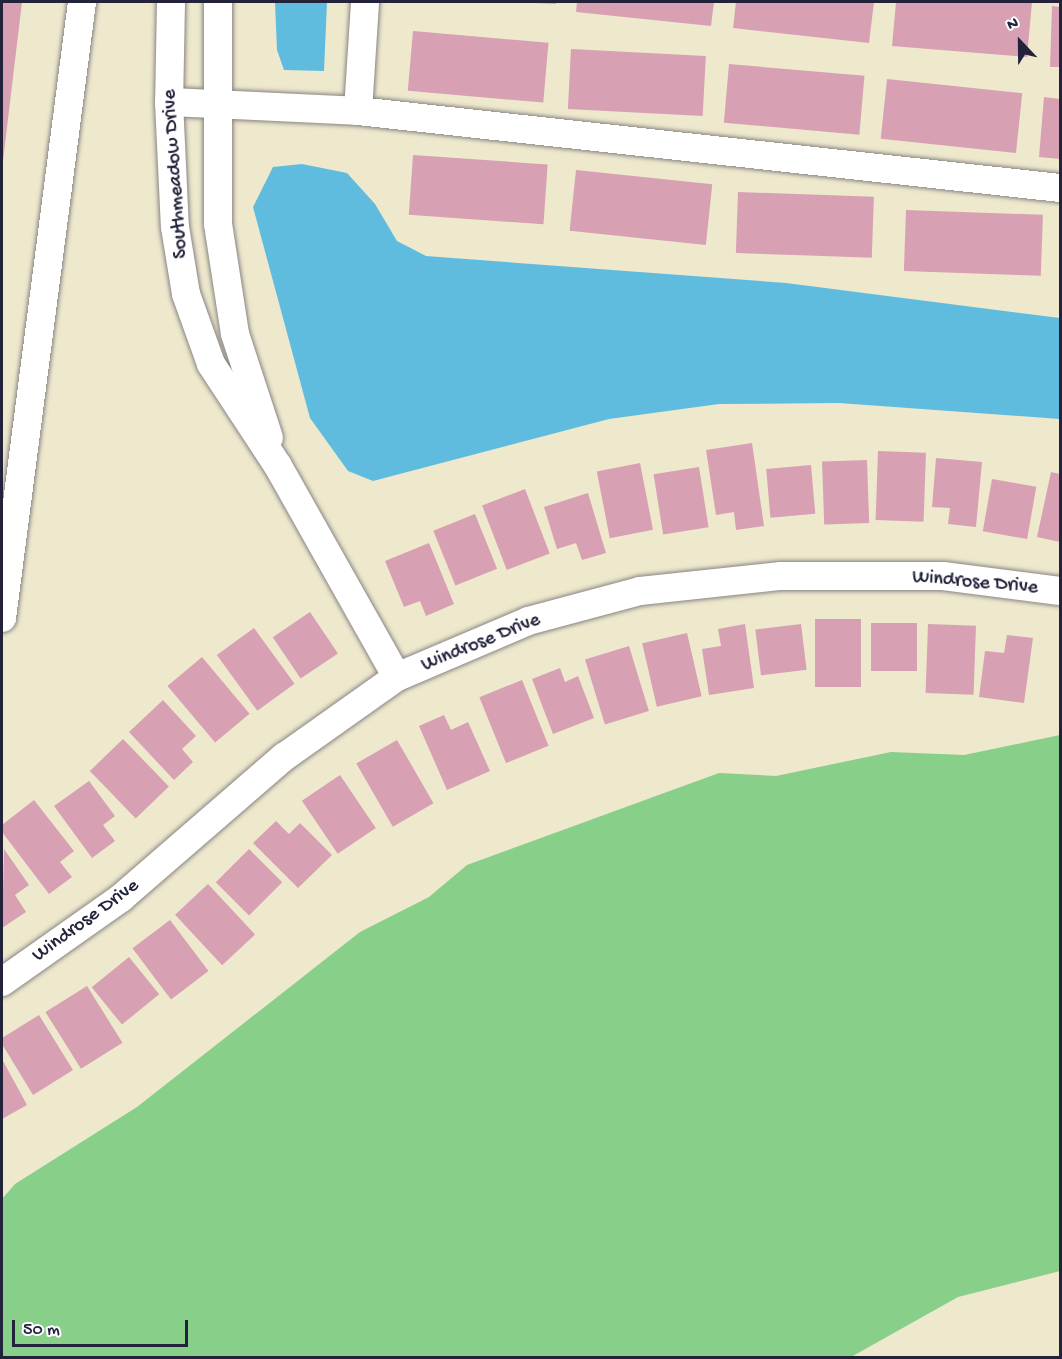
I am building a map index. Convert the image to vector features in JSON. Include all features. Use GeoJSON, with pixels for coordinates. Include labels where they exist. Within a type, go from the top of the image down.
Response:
{"type":"FeatureCollection","features":[{"type":"Feature","properties":{"kind":"street"},"geometry":{"type":"LineString","coordinates":[[2,618],[81,2]]}},
{"type":"Feature","properties":{"kind":"street","name":"Southmeadow Drive"},"geometry":{"type":"LineString","coordinates":[[171,2],[169,102],[175,227],[186,294],[211,364],[278,466],[397,677]]}},
{"type":"Feature","properties":{"kind":"street","name":"Southmeadow Drive"},"geometry":{"type":"LineString","coordinates":[[218,2],[218,224],[235,334],[278,466]]}},
{"type":"Feature","properties":{"kind":"street"},"geometry":{"type":"LineString","coordinates":[[358,111],[365,2]]}},
{"type":"Feature","properties":{"kind":"street"},"geometry":{"type":"LineString","coordinates":[[169,102],[358,111],[1060,188]]}},
{"type":"Feature","properties":{"kind":"street","name":"Windrose Drive"},"geometry":{"type":"LineString","coordinates":[[2,982],[121,898],[284,757],[397,677],[528,621],[640,591],[781,576],[943,576],[1060,591]]}},
{"type":"Feature","properties":{"kind":"green space"},"geometry":{"type":"Polygon","coordinates":[[[1060,735],[1060,1271],[958,1297],[851,1357],[2,1357],[2,1199],[15,1184],[137,1107],[360,932],[429,897],[467,865],[719,773],[776,776],[891,752],[964,755],[1060,735]]]}},
{"type":"Feature","properties":{"kind":"water"},"geometry":{"type":"Polygon","coordinates":[[[275,2],[327,2],[324,71],[284,70],[277,50],[275,2]]]}},
{"type":"Feature","properties":{"kind":"water"},"geometry":{"type":"Polygon","coordinates":[[[302,164],[347,173],[375,204],[397,241],[426,256],[786,283],[1060,318],[1060,419],[839,403],[719,404],[609,419],[373,481],[348,471],[310,418],[253,207],[273,167],[302,164]]]}},
{"type":"Feature","properties":{"kind":"building"},"geometry":{"type":"Polygon","coordinates":[[[2,2],[22,2],[3,161],[2,161],[2,2]]]}},
{"type":"Feature","properties":{"kind":"building"},"geometry":{"type":"Polygon","coordinates":[[[556,2],[556,4],[535,3],[556,2]]]}},
{"type":"Feature","properties":{"kind":"building"},"geometry":{"type":"Polygon","coordinates":[[[577,2],[714,2],[711,26],[576,12],[577,2]]]}},
{"type":"Feature","properties":{"kind":"building"},"geometry":{"type":"Polygon","coordinates":[[[736,2],[874,2],[869,43],[733,28],[736,2]]]}},
{"type":"Feature","properties":{"kind":"building"},"geometry":{"type":"Polygon","coordinates":[[[896,2],[1032,2],[1027,57],[892,46],[896,2]]]}},
{"type":"Feature","properties":{"kind":"building"},"geometry":{"type":"Polygon","coordinates":[[[1052,6],[1060,7],[1060,67],[1050,67],[1052,6]]]}},
{"type":"Feature","properties":{"kind":"building"},"geometry":{"type":"Polygon","coordinates":[[[413,31],[548,43],[543,103],[408,91],[413,31]]]}},
{"type":"Feature","properties":{"kind":"building"},"geometry":{"type":"Polygon","coordinates":[[[571,49],[706,56],[703,116],[568,109],[571,49]]]}},
{"type":"Feature","properties":{"kind":"building"},"geometry":{"type":"Polygon","coordinates":[[[729,64],[864,76],[859,135],[724,123],[729,64]]]}},
{"type":"Feature","properties":{"kind":"building"},"geometry":{"type":"Polygon","coordinates":[[[887,79],[1022,93],[1016,153],[881,139],[887,79]]]}},
{"type":"Feature","properties":{"kind":"building"},"geometry":{"type":"Polygon","coordinates":[[[1044,97],[1060,99],[1060,159],[1039,157],[1044,97]]]}},
{"type":"Feature","properties":{"kind":"building"},"geometry":{"type":"Polygon","coordinates":[[[413,155],[548,164],[543,224],[409,215],[413,155]]]}},
{"type":"Feature","properties":{"kind":"building"},"geometry":{"type":"Polygon","coordinates":[[[576,170],[712,184],[706,245],[570,231],[576,170]]]}},
{"type":"Feature","properties":{"kind":"building"},"geometry":{"type":"Polygon","coordinates":[[[738,192],[874,197],[872,258],[736,253],[738,192]]]}},
{"type":"Feature","properties":{"kind":"building"},"geometry":{"type":"Polygon","coordinates":[[[906,210],[1043,215],[1041,276],[904,271],[906,210]]]}},
{"type":"Feature","properties":{"kind":"building"},"geometry":{"type":"Polygon","coordinates":[[[752,443],[764,526],[736,530],[734,512],[716,515],[706,450],[752,443]]]}},
{"type":"Feature","properties":{"kind":"building"},"geometry":{"type":"Polygon","coordinates":[[[878,451],[926,453],[924,522],[876,520],[878,451]]]}},
{"type":"Feature","properties":{"kind":"building"},"geometry":{"type":"Polygon","coordinates":[[[936,458],[982,462],[976,527],[948,524],[950,508],[932,507],[936,458]]]}},
{"type":"Feature","properties":{"kind":"building"},"geometry":{"type":"Polygon","coordinates":[[[867,460],[869,523],[824,525],[822,462],[867,460]]]}},
{"type":"Feature","properties":{"kind":"building"},"geometry":{"type":"Polygon","coordinates":[[[640,463],[653,530],[610,538],[597,471],[640,463]]]}},
{"type":"Feature","properties":{"kind":"building"},"geometry":{"type":"Polygon","coordinates":[[[811,465],[815,514],[770,518],[766,469],[811,465]]]}},
{"type":"Feature","properties":{"kind":"building"},"geometry":{"type":"Polygon","coordinates":[[[699,467],[709,527],[663,534],[654,474],[699,467]]]}},
{"type":"Feature","properties":{"kind":"building"},"geometry":{"type":"Polygon","coordinates":[[[1051,472],[1060,474],[1060,542],[1037,537],[1051,472]]]}},
{"type":"Feature","properties":{"kind":"building"},"geometry":{"type":"Polygon","coordinates":[[[992,479],[1036,487],[1027,539],[983,531],[992,479]]]}},
{"type":"Feature","properties":{"kind":"building"},"geometry":{"type":"Polygon","coordinates":[[[525,489],[550,553],[507,570],[482,505],[525,489]]]}},
{"type":"Feature","properties":{"kind":"building"},"geometry":{"type":"Polygon","coordinates":[[[588,493],[606,553],[582,560],[576,543],[557,549],[544,507],[588,493]]]}},
{"type":"Feature","properties":{"kind":"building"},"geometry":{"type":"Polygon","coordinates":[[[475,514],[497,569],[455,586],[433,531],[475,514]]]}},
{"type":"Feature","properties":{"kind":"building"},"geometry":{"type":"Polygon","coordinates":[[[429,543],[454,604],[426,616],[420,601],[404,607],[385,561],[429,543]]]}},
{"type":"Feature","properties":{"kind":"building"},"geometry":{"type":"Polygon","coordinates":[[[310,612],[338,653],[301,679],[273,637],[310,612]]]}},
{"type":"Feature","properties":{"kind":"building"},"geometry":{"type":"Polygon","coordinates":[[[815,619],[861,619],[861,687],[815,687],[815,619]]]}},
{"type":"Feature","properties":{"kind":"building"},"geometry":{"type":"Polygon","coordinates":[[[871,623],[917,623],[917,671],[871,671],[871,623]]]}},
{"type":"Feature","properties":{"kind":"building"},"geometry":{"type":"Polygon","coordinates":[[[745,624],[754,688],[709,695],[702,649],[721,646],[718,629],[745,624]]]}},
{"type":"Feature","properties":{"kind":"building"},"geometry":{"type":"Polygon","coordinates":[[[801,624],[807,670],[761,675],[755,630],[801,624]]]}},
{"type":"Feature","properties":{"kind":"building"},"geometry":{"type":"Polygon","coordinates":[[[928,624],[976,626],[974,695],[926,693],[928,624]]]}},
{"type":"Feature","properties":{"kind":"building"},"geometry":{"type":"Polygon","coordinates":[[[254,628],[295,684],[257,711],[217,655],[254,628]]]}},
{"type":"Feature","properties":{"kind":"building"},"geometry":{"type":"Polygon","coordinates":[[[687,633],[702,696],[657,707],[642,643],[687,633]]]}},
{"type":"Feature","properties":{"kind":"building"},"geometry":{"type":"Polygon","coordinates":[[[1007,635],[1033,638],[1024,703],[979,697],[985,651],[1004,653],[1007,635]]]}},
{"type":"Feature","properties":{"kind":"building"},"geometry":{"type":"Polygon","coordinates":[[[629,646],[649,711],[605,724],[585,659],[629,646]]]}},
{"type":"Feature","properties":{"kind":"building"},"geometry":{"type":"Polygon","coordinates":[[[202,657],[250,714],[215,743],[168,686],[202,657]]]}},
{"type":"Feature","properties":{"kind":"building"},"geometry":{"type":"Polygon","coordinates":[[[560,668],[565,682],[578,676],[594,718],[553,734],[532,679],[560,668]]]}},
{"type":"Feature","properties":{"kind":"building"},"geometry":{"type":"Polygon","coordinates":[[[522,680],[549,746],[506,763],[479,697],[522,680]]]}},
{"type":"Feature","properties":{"kind":"building"},"geometry":{"type":"Polygon","coordinates":[[[163,700],[196,736],[182,749],[193,762],[174,780],[129,732],[163,700]]]}},
{"type":"Feature","properties":{"kind":"building"},"geometry":{"type":"Polygon","coordinates":[[[444,715],[451,730],[468,722],[490,771],[447,790],[419,726],[444,715]]]}},
{"type":"Feature","properties":{"kind":"building"},"geometry":{"type":"Polygon","coordinates":[[[123,739],[169,786],[136,818],[90,771],[123,739]]]}},
{"type":"Feature","properties":{"kind":"building"},"geometry":{"type":"Polygon","coordinates":[[[397,740],[433,803],[393,827],[356,764],[397,740]]]}},
{"type":"Feature","properties":{"kind":"building"},"geometry":{"type":"Polygon","coordinates":[[[340,775],[376,828],[338,854],[302,801],[340,775]]]}},
{"type":"Feature","properties":{"kind":"building"},"geometry":{"type":"Polygon","coordinates":[[[89,781],[115,816],[103,825],[115,841],[92,858],[54,806],[89,781]]]}},
{"type":"Feature","properties":{"kind":"building"},"geometry":{"type":"Polygon","coordinates":[[[34,800],[74,851],[60,862],[72,877],[49,894],[2,832],[2,825],[34,800]]]}},
{"type":"Feature","properties":{"kind":"building"},"geometry":{"type":"Polygon","coordinates":[[[276,821],[289,834],[300,823],[332,855],[298,888],[253,843],[276,821]]]}},
{"type":"Feature","properties":{"kind":"building"},"geometry":{"type":"Polygon","coordinates":[[[4,849],[29,885],[15,895],[26,912],[2,928],[4,849]]]}},
{"type":"Feature","properties":{"kind":"building"},"geometry":{"type":"Polygon","coordinates":[[[249,849],[282,882],[249,915],[216,882],[249,849]]]}},
{"type":"Feature","properties":{"kind":"building"},"geometry":{"type":"Polygon","coordinates":[[[208,884],[255,934],[222,965],[175,915],[208,884]]]}},
{"type":"Feature","properties":{"kind":"building"},"geometry":{"type":"Polygon","coordinates":[[[170,920],[209,971],[171,999],[132,948],[170,920]]]}},
{"type":"Feature","properties":{"kind":"building"},"geometry":{"type":"Polygon","coordinates":[[[129,957],[159,994],[122,1025],[92,987],[129,957]]]}},
{"type":"Feature","properties":{"kind":"building"},"geometry":{"type":"Polygon","coordinates":[[[87,986],[123,1043],[81,1069],[45,1012],[87,986]]]}},
{"type":"Feature","properties":{"kind":"building"},"geometry":{"type":"Polygon","coordinates":[[[39,1015],[73,1070],[33,1095],[2,1044],[2,1038],[39,1015]]]}},
{"type":"Feature","properties":{"kind":"building"},"geometry":{"type":"Polygon","coordinates":[[[2,1059],[27,1105],[2,1119],[2,1059]]]}}]}
